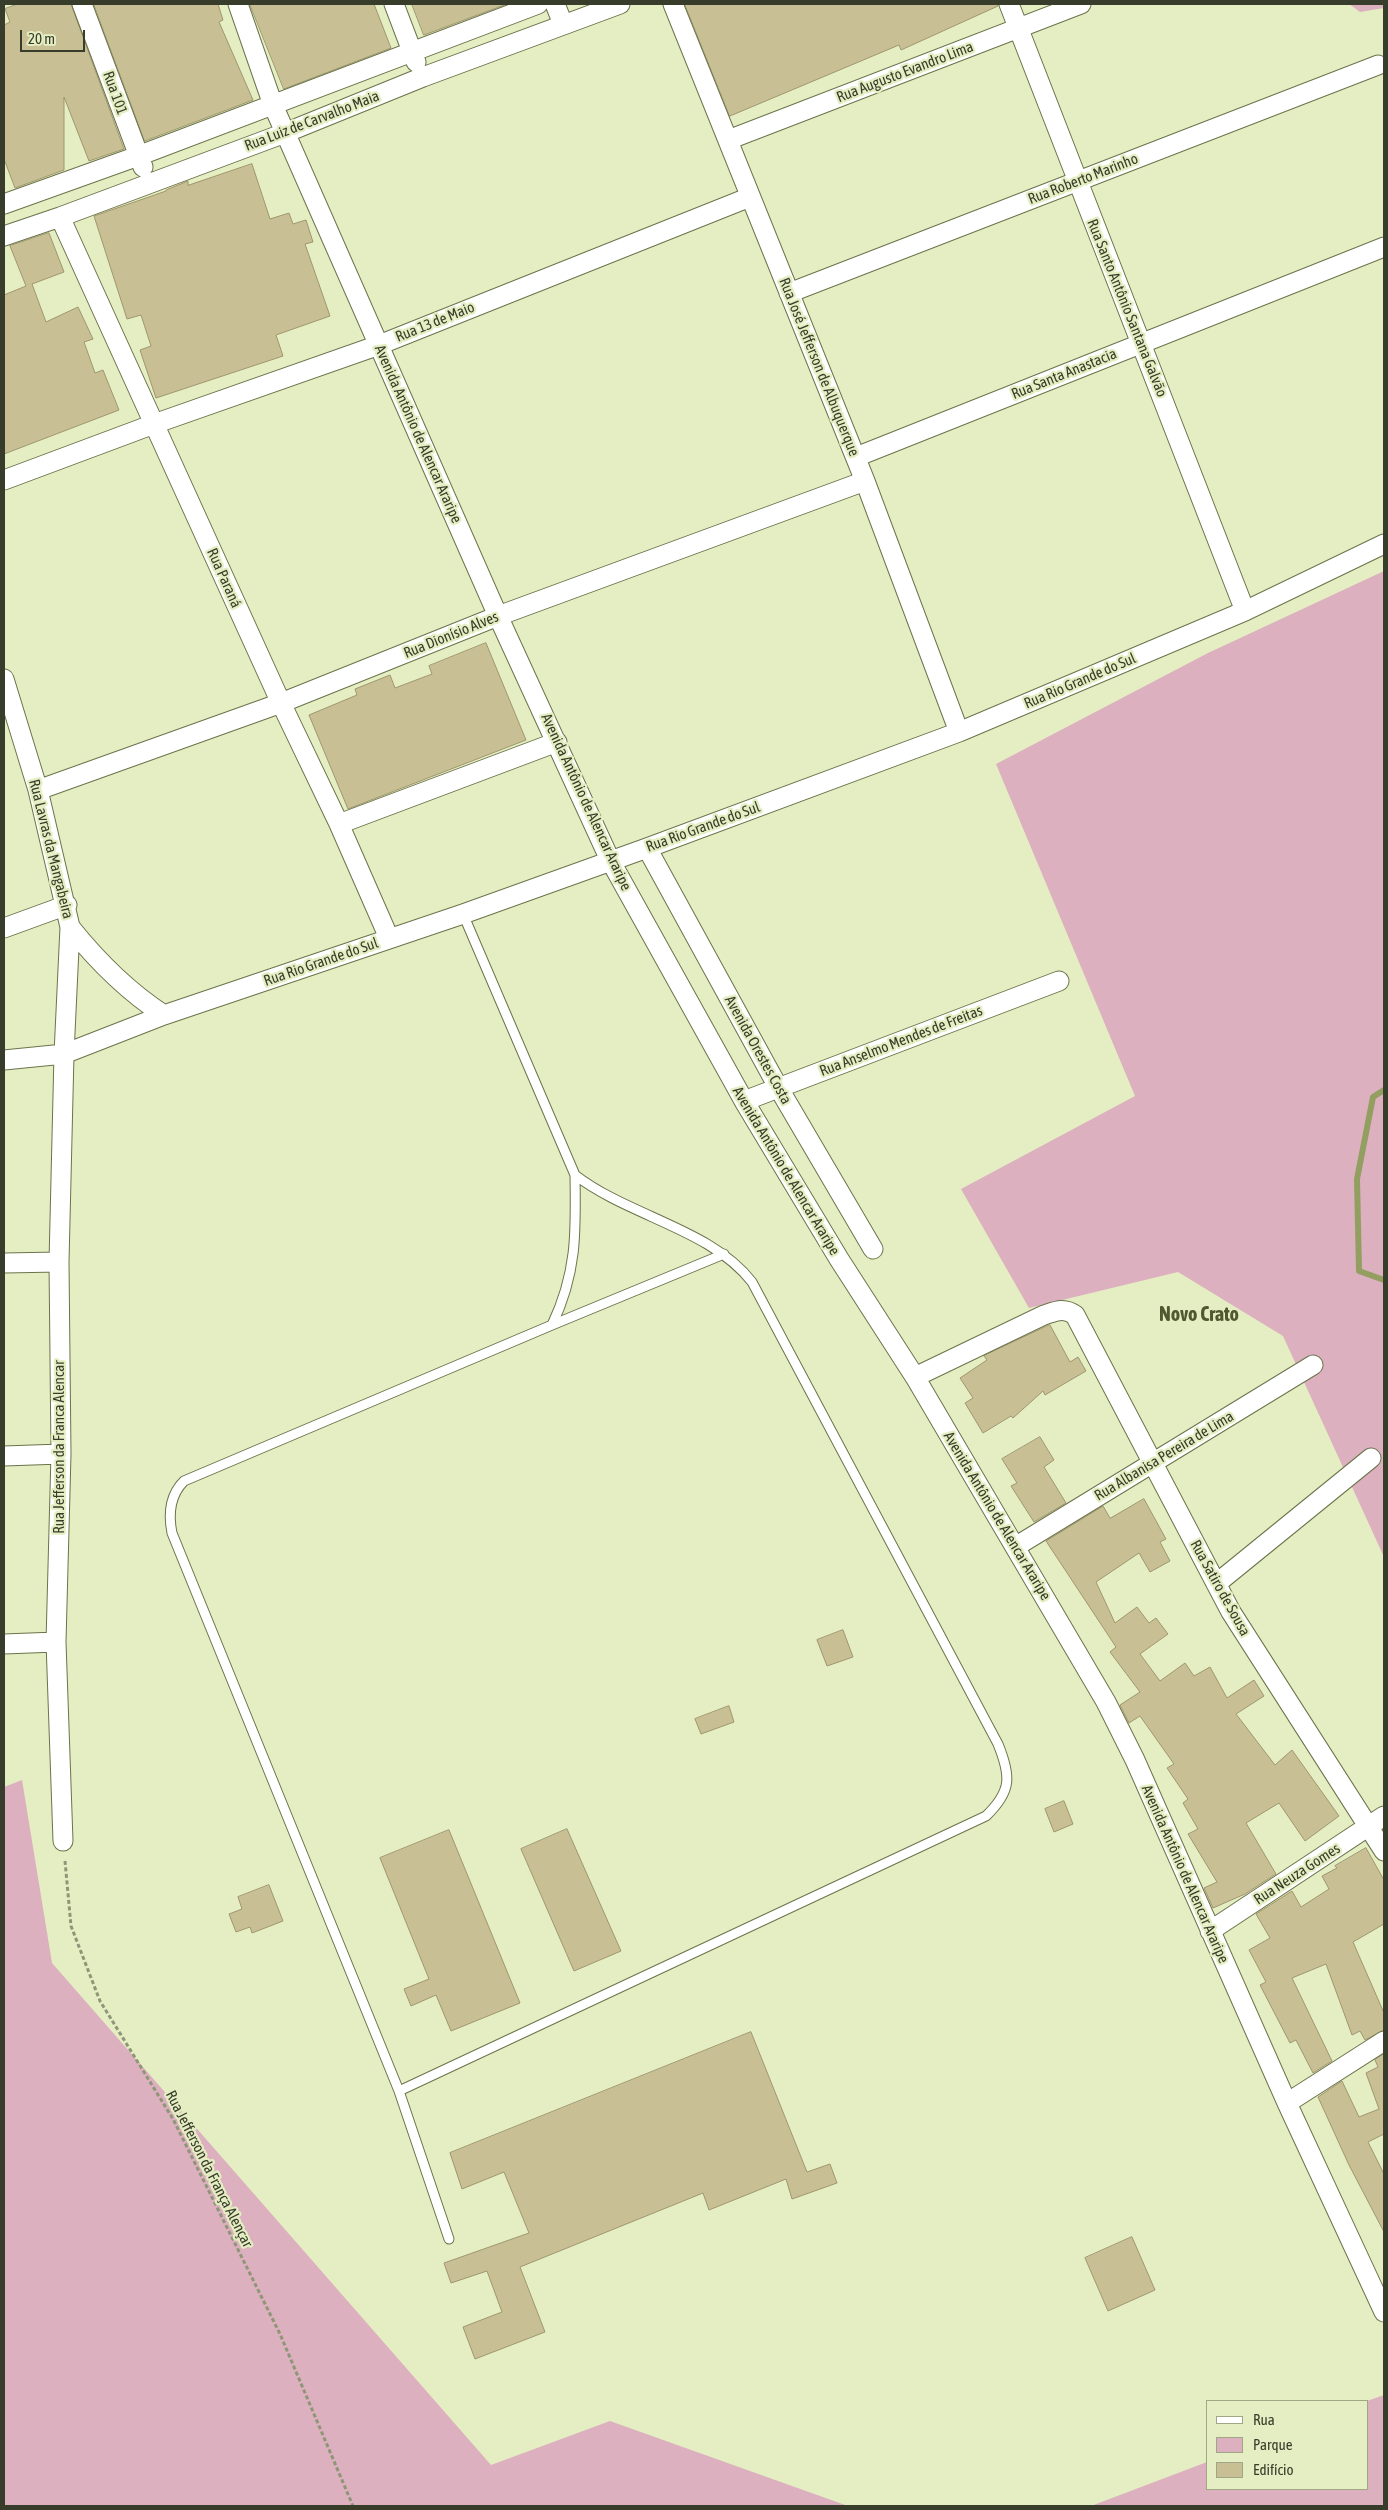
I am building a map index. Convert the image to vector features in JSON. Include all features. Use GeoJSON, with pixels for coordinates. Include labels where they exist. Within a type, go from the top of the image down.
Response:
{"type":"FeatureCollection","features":[{"type":"Feature","properties":{"kind":"street","name":"Rua 101"},"geometry":{"type":"LineString","coordinates":[[82,4],[149,182]]}},
{"type":"Feature","properties":{"kind":"street","name":"Avenida Antônio de Alencar Araripe"},"geometry":{"type":"LineString","coordinates":[[238,4],[272,105],[498,616],[558,742],[610,860],[744,1101],[839,1259],[915,1377],[1106,1702],[1135,1760],[1287,2103],[1384,2312]]}},
{"type":"Feature","properties":{"kind":"street"},"geometry":{"type":"LineString","coordinates":[[394,4],[423,77]]}},
{"type":"Feature","properties":{"kind":"street","name":"Rua Luiz de Carvalho Maia"},"geometry":{"type":"LineString","coordinates":[[4,204],[138,156],[538,4]]}},
{"type":"Feature","properties":{"kind":"street"},"geometry":{"type":"LineString","coordinates":[[555,4],[563,24]]}},
{"type":"Feature","properties":{"kind":"street","name":"Rua Luiz de Carvalho Maia"},"geometry":{"type":"LineString","coordinates":[[9,234],[60,217],[149,182],[285,133],[423,77],[620,4]]}},
{"type":"Feature","properties":{"kind":"street","name":"Rua José Jefferson de Albuquerque"},"geometry":{"type":"LineString","coordinates":[[673,4],[865,480],[959,732]]}},
{"type":"Feature","properties":{"kind":"street","name":"Rua Santo Antônio Santana Galvão"},"geometry":{"type":"LineString","coordinates":[[1009,4],[1245,611]]}},
{"type":"Feature","properties":{"kind":"street","name":"Rua Augusto Evandro Lima"},"geometry":{"type":"LineString","coordinates":[[728,140],[1081,4]]}},
{"type":"Feature","properties":{"kind":"street","name":"Rua Roberto Marinho"},"geometry":{"type":"LineString","coordinates":[[789,292],[1378,65]]}},
{"type":"Feature","properties":{"kind":"street","name":"Rua 13 de Maio"},"geometry":{"type":"LineString","coordinates":[[4,480],[154,424],[378,345],[750,197]]}},
{"type":"Feature","properties":{"kind":"street"},"geometry":{"type":"LineString","coordinates":[[4,204],[9,234]]}},
{"type":"Feature","properties":{"kind":"street","name":"Rua Paraná"},"geometry":{"type":"LineString","coordinates":[[60,217],[281,702],[339,824],[389,938]]}},
{"type":"Feature","properties":{"kind":"street","name":"Rua Santa Anastacia"},"geometry":{"type":"LineString","coordinates":[[856,458],[1384,247]]}},
{"type":"Feature","properties":{"kind":"street","name":"Rua Dionísio Alves"},"geometry":{"type":"LineString","coordinates":[[38,790],[281,702],[498,616],[865,480]]}},
{"type":"Feature","properties":{"kind":"street","name":"Rua Rio Grande do Sul"},"geometry":{"type":"LineString","coordinates":[[4,1060],[64,1054],[164,1016],[463,914],[647,848],[959,732],[1245,611],[1384,544]]}},
{"type":"Feature","properties":{"kind":"street","name":"Rua Lavras da Mangabeira"},"geometry":{"type":"LineString","coordinates":[[4,679],[38,790],[67,906],[70,927],[64,1054]]}},
{"type":"Feature","properties":{"kind":"street"},"geometry":{"type":"LineString","coordinates":[[339,824],[558,742]]}},
{"type":"Feature","properties":{"kind":"street","name":"Avenida Orestes Costa"},"geometry":{"type":"LineString","coordinates":[[647,848],[778,1087],[873,1249]]}},
{"type":"Feature","properties":{"kind":"street"},"geometry":{"type":"LineString","coordinates":[[4,928],[67,906]]}},
{"type":"Feature","properties":{"kind":"street"},"geometry":{"type":"LineString","coordinates":[[70,927],[94,957],[133,995],[164,1016]]}},
{"type":"Feature","properties":{"kind":"street","name":"Rua Anselmo Mendes de Freitas"},"geometry":{"type":"LineString","coordinates":[[744,1101],[1059,981]]}},
{"type":"Feature","properties":{"kind":"street","name":"Rua Jefferson da Franca Alencar"},"geometry":{"type":"LineString","coordinates":[[64,1054],[59,1262],[60,1454],[56,1642],[64,1841]]}},
{"type":"Feature","properties":{"kind":"street"},"geometry":{"type":"LineString","coordinates":[[4,1263],[59,1262]]}},
{"type":"Feature","properties":{"kind":"street","name":"Rua Satiro de Sousa"},"geometry":{"type":"LineString","coordinates":[[915,1377],[1044,1315],[1060,1309],[1068,1310],[1075,1315],[1231,1612],[1377,1821],[1384,1851]]}},
{"type":"Feature","properties":{"kind":"street","name":"Rua Albanisa Pereira de Lima"},"geometry":{"type":"LineString","coordinates":[[1015,1546],[1313,1365]]}},
{"type":"Feature","properties":{"kind":"street"},"geometry":{"type":"LineString","coordinates":[[4,1456],[60,1454]]}},
{"type":"Feature","properties":{"kind":"street"},"geometry":{"type":"LineString","coordinates":[[1216,1584],[1371,1458]]}},
{"type":"Feature","properties":{"kind":"street"},"geometry":{"type":"LineString","coordinates":[[4,1644],[56,1642]]}},
{"type":"Feature","properties":{"kind":"street","name":"Rua Neuza Gomes"},"geometry":{"type":"LineString","coordinates":[[1210,1931],[1377,1821]]}},
{"type":"Feature","properties":{"kind":"street"},"geometry":{"type":"LineString","coordinates":[[1287,2103],[1384,2040]]}},
{"type":"Feature","properties":{"kind":"lane"},"geometry":{"type":"LineString","coordinates":[[463,914],[575,1176],[575,1237],[571,1272],[566,1294],[552,1326]]}},
{"type":"Feature","properties":{"kind":"lane"},"geometry":{"type":"LineString","coordinates":[[399,2091],[974,1822],[986,1816],[996,1806],[1006,1789],[1008,1774],[998,1744],[752,1282],[739,1266],[701,1240],[607,1197],[575,1176]]}},
{"type":"Feature","properties":{"kind":"lane"},"geometry":{"type":"LineString","coordinates":[[449,2239],[399,2091],[172,1532],[169,1514],[177,1488],[184,1481],[724,1254]]}},
{"type":"Feature","properties":{"kind":"path","name":"Rua Jefferson da França Alençar"},"geometry":{"type":"LineString","coordinates":[[64,1841],[70,1926],[100,2001],[173,2119],[280,2334],[352,2506]]}},
{"type":"Feature","properties":{"kind":"green space"},"geometry":{"type":"Polygon","coordinates":[[[1349,4],[1384,4],[1384,8],[1360,12],[1349,4]]]}},
{"type":"Feature","properties":{"kind":"green space"},"geometry":{"type":"Polygon","coordinates":[[[1384,571],[1384,1557],[1283,1336],[1178,1272],[1029,1308],[961,1189],[1135,1096],[996,764],[1208,653],[1384,571]]]}},
{"type":"Feature","properties":{"kind":"green space"},"geometry":{"type":"Polygon","coordinates":[[[22,1780],[52,1963],[491,2465],[610,2421],[848,2506],[4,2506],[4,1787],[22,1780]]]}},
{"type":"Feature","properties":{"kind":"green space"},"geometry":{"type":"Polygon","coordinates":[[[1384,2395],[1384,2506],[1091,2506],[1206,2462],[1206,2490],[1368,2490],[1368,2401],[1384,2395]]]}},
{"type":"Feature","properties":{"kind":"building"},"geometry":{"type":"Polygon","coordinates":[[[18,4],[71,4],[124,149],[89,161],[64,97],[64,170],[15,188],[4,159],[4,25],[10,22],[5,9],[18,4]]]}},
{"type":"Feature","properties":{"kind":"building"},"geometry":{"type":"Polygon","coordinates":[[[94,4],[218,4],[223,20],[219,22],[253,100],[145,141],[94,4]]]}},
{"type":"Feature","properties":{"kind":"building"},"geometry":{"type":"Polygon","coordinates":[[[250,4],[374,4],[391,48],[284,89],[250,4]]]}},
{"type":"Feature","properties":{"kind":"building"},"geometry":{"type":"Polygon","coordinates":[[[412,4],[507,4],[424,35],[412,4]]]}},
{"type":"Feature","properties":{"kind":"building"},"geometry":{"type":"Polygon","coordinates":[[[685,4],[998,4],[998,6],[901,50],[899,45],[730,116],[685,4]]]}},
{"type":"Feature","properties":{"kind":"building"},"geometry":{"type":"Polygon","coordinates":[[[252,164],[270,219],[289,213],[293,224],[306,220],[313,242],[305,244],[330,316],[276,335],[283,356],[156,398],[140,350],[151,346],[141,315],[127,319],[94,216],[166,191],[188,181],[188,185],[252,164]]]}},
{"type":"Feature","properties":{"kind":"building"},"geometry":{"type":"Polygon","coordinates":[[[49,233],[64,272],[32,284],[46,322],[78,307],[93,339],[84,342],[95,373],[103,370],[119,410],[4,454],[4,295],[26,286],[10,246],[49,233]]]}},
{"type":"Feature","properties":{"kind":"building"},"geometry":{"type":"Polygon","coordinates":[[[486,643],[526,740],[348,809],[309,715],[357,695],[355,689],[390,675],[395,688],[432,674],[429,666],[486,643]]]}},
{"type":"Feature","properties":{"kind":"building"},"geometry":{"type":"Polygon","coordinates":[[[1050,1325],[1070,1362],[1078,1357],[1086,1371],[1045,1395],[1043,1391],[1013,1418],[1011,1416],[983,1433],[965,1403],[973,1398],[960,1378],[987,1360],[984,1356],[1050,1325]]]}},
{"type":"Feature","properties":{"kind":"building"},"geometry":{"type":"Polygon","coordinates":[[[1040,1437],[1054,1460],[1044,1467],[1066,1503],[1034,1522],[1011,1486],[1017,1483],[1002,1459],[1040,1437]]]}},
{"type":"Feature","properties":{"kind":"building"},"geometry":{"type":"Polygon","coordinates":[[[1144,1499],[1166,1539],[1160,1542],[1170,1561],[1150,1572],[1139,1553],[1096,1582],[1115,1623],[1137,1607],[1149,1623],[1156,1618],[1168,1634],[1140,1654],[1160,1681],[1185,1663],[1194,1676],[1210,1667],[1227,1698],[1254,1680],[1264,1696],[1236,1714],[1275,1765],[1292,1750],[1339,1816],[1305,1841],[1279,1803],[1246,1823],[1276,1874],[1245,1894],[1213,1908],[1204,1888],[1217,1882],[1188,1834],[1198,1829],[1183,1803],[1188,1799],[1167,1768],[1174,1764],[1140,1716],[1129,1723],[1120,1705],[1140,1692],[1110,1652],[1116,1647],[1046,1541],[1103,1506],[1110,1518],[1144,1499]]]}},
{"type":"Feature","properties":{"kind":"building"},"geometry":{"type":"Polygon","coordinates":[[[843,1630],[853,1657],[827,1666],[817,1640],[843,1630]]]}},
{"type":"Feature","properties":{"kind":"building"},"geometry":{"type":"Polygon","coordinates":[[[729,1706],[734,1722],[701,1734],[695,1719],[729,1706]]]}},
{"type":"Feature","properties":{"kind":"building"},"geometry":{"type":"Polygon","coordinates":[[[1064,1801],[1073,1824],[1054,1832],[1045,1809],[1064,1801]]]}},
{"type":"Feature","properties":{"kind":"building"},"geometry":{"type":"Polygon","coordinates":[[[567,1829],[621,1951],[574,1971],[521,1849],[567,1829]]]}},
{"type":"Feature","properties":{"kind":"building"},"geometry":{"type":"Polygon","coordinates":[[[449,1830],[520,2003],[451,2031],[436,1995],[411,2006],[404,1989],[429,1979],[380,1858],[449,1830]]]}},
{"type":"Feature","properties":{"kind":"building"},"geometry":{"type":"Polygon","coordinates":[[[1366,1848],[1384,1880],[1384,1924],[1353,1942],[1384,2013],[1384,2030],[1365,2040],[1360,2031],[1352,2035],[1326,1964],[1292,1978],[1332,2061],[1313,2073],[1296,2040],[1290,2043],[1260,1985],[1266,1982],[1249,1950],[1270,1938],[1256,1914],[1292,1891],[1301,1907],[1329,1889],[1322,1876],[1366,1848]]]}},
{"type":"Feature","properties":{"kind":"building"},"geometry":{"type":"Polygon","coordinates":[[[269,1885],[283,1921],[252,1933],[250,1927],[236,1932],[229,1914],[242,1909],[238,1897],[269,1885]]]}},
{"type":"Feature","properties":{"kind":"building"},"geometry":{"type":"Polygon","coordinates":[[[751,2032],[807,2172],[830,2164],[837,2183],[792,2199],[786,2179],[709,2210],[703,2193],[520,2267],[545,2332],[475,2359],[463,2327],[502,2312],[487,2271],[451,2283],[444,2263],[529,2233],[504,2172],[462,2189],[450,2153],[751,2032]]]}},
{"type":"Feature","properties":{"kind":"building"},"geometry":{"type":"Polygon","coordinates":[[[1384,2054],[1384,2134],[1368,2142],[1384,2174],[1384,2232],[1349,2165],[1318,2097],[1342,2081],[1359,2117],[1379,2109],[1366,2073],[1378,2067],[1375,2060],[1384,2054]]]}},
{"type":"Feature","properties":{"kind":"building"},"geometry":{"type":"Polygon","coordinates":[[[1132,2237],[1155,2290],[1108,2311],[1085,2258],[1132,2237]]]}},
{"type":"Feature","properties":{"kind":"waterway"},"geometry":{"type":"LineString","coordinates":[[1384,1090],[1373,1097],[1357,1179],[1359,1271],[1384,1280]]}},
{"type":"Feature","properties":{"kind":"district","name":"Novo Crato"},"geometry":{"type":"Point","coordinates":[1199,1315]}}]}
